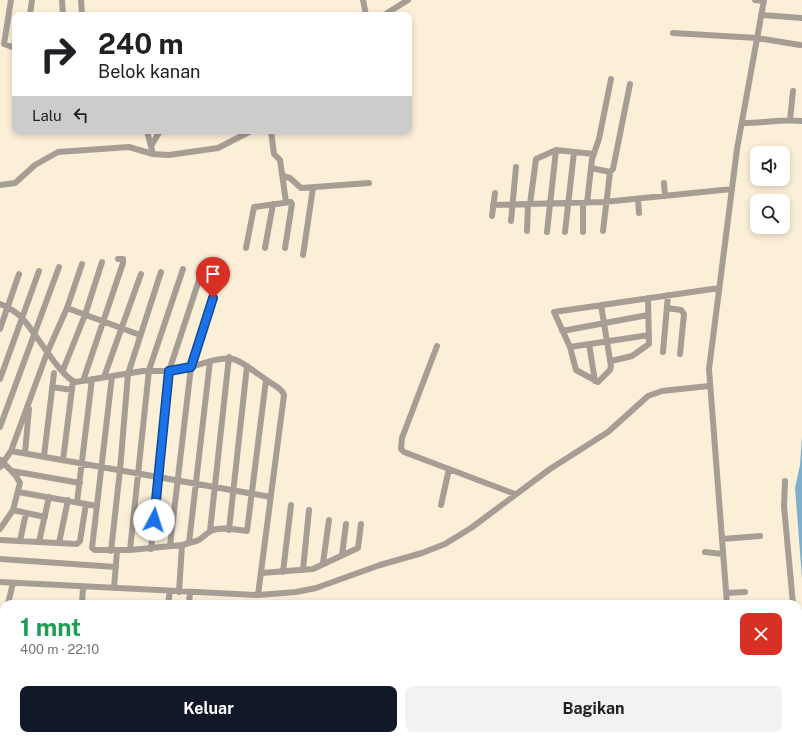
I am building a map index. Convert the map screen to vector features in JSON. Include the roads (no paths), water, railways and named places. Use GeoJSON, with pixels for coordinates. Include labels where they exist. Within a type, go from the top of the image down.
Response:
{"type":"FeatureCollection","features":[{"type":"Feature","properties":{"kind":"street"},"geometry":{"type":"LineString","coordinates":[[11,0],[2,44],[12,47]]}},
{"type":"Feature","properties":{"kind":"street"},"geometry":{"type":"LineString","coordinates":[[32,0],[32,12]]}},
{"type":"Feature","properties":{"kind":"street"},"geometry":{"type":"LineString","coordinates":[[61,0],[62,12]]}},
{"type":"Feature","properties":{"kind":"street"},"geometry":{"type":"LineString","coordinates":[[81,0],[82,12]]}},
{"type":"Feature","properties":{"kind":"street"},"geometry":{"type":"LineString","coordinates":[[363,0],[365,12]]}},
{"type":"Feature","properties":{"kind":"street"},"geometry":{"type":"LineString","coordinates":[[389,12],[408,0]]}},
{"type":"Feature","properties":{"kind":"street"},"geometry":{"type":"LineString","coordinates":[[727,600],[709,386],[709,369],[732,189],[764,1],[756,0]]}},
{"type":"Feature","properties":{"kind":"street"},"geometry":{"type":"LineString","coordinates":[[761,15],[802,18]]}},
{"type":"Feature","properties":{"kind":"street"},"geometry":{"type":"LineString","coordinates":[[673,33],[757,38],[800,45]]}},
{"type":"Feature","properties":{"kind":"street"},"geometry":{"type":"LineString","coordinates":[[583,232],[585,203],[591,168],[599,139],[611,80]]}},
{"type":"Feature","properties":{"kind":"street"},"geometry":{"type":"LineString","coordinates":[[603,231],[610,172],[613,169],[630,84]]}},
{"type":"Feature","properties":{"kind":"street"},"geometry":{"type":"LineString","coordinates":[[790,120],[793,91]]}},
{"type":"Feature","properties":{"kind":"street"},"geometry":{"type":"LineString","coordinates":[[743,123],[790,120],[802,121]]}},
{"type":"Feature","properties":{"kind":"street"},"geometry":{"type":"LineString","coordinates":[[148,134],[153,154]]}},
{"type":"Feature","properties":{"kind":"street"},"geometry":{"type":"LineString","coordinates":[[151,146],[158,134]]}},
{"type":"Feature","properties":{"kind":"street"},"geometry":{"type":"LineString","coordinates":[[0,185],[15,183],[35,165],[58,152],[129,147],[153,154],[168,155],[212,149],[228,144],[246,134]]}},
{"type":"Feature","properties":{"kind":"street"},"geometry":{"type":"LineString","coordinates":[[271,134],[274,154],[280,160],[286,202]]}},
{"type":"Feature","properties":{"kind":"street"},"geometry":{"type":"LineString","coordinates":[[527,231],[535,160],[556,150],[594,154]]}},
{"type":"Feature","properties":{"kind":"street"},"geometry":{"type":"LineString","coordinates":[[546,232],[548,204],[556,150]]}},
{"type":"Feature","properties":{"kind":"street"},"geometry":{"type":"LineString","coordinates":[[565,232],[574,152]]}},
{"type":"Feature","properties":{"kind":"street"},"geometry":{"type":"LineString","coordinates":[[511,221],[516,167]]}},
{"type":"Feature","properties":{"kind":"street"},"geometry":{"type":"LineString","coordinates":[[591,168],[610,172]]}},
{"type":"Feature","properties":{"kind":"street"},"geometry":{"type":"LineString","coordinates":[[283,176],[290,178],[301,188],[369,183]]}},
{"type":"Feature","properties":{"kind":"street"},"geometry":{"type":"LineString","coordinates":[[664,183],[665,196]]}},
{"type":"Feature","properties":{"kind":"street"},"geometry":{"type":"LineString","coordinates":[[302,255],[313,188]]}},
{"type":"Feature","properties":{"kind":"street"},"geometry":{"type":"LineString","coordinates":[[494,205],[606,202],[732,189]]}},
{"type":"Feature","properties":{"kind":"street"},"geometry":{"type":"LineString","coordinates":[[492,216],[495,193]]}},
{"type":"Feature","properties":{"kind":"street"},"geometry":{"type":"LineString","coordinates":[[638,199],[640,213]]}},
{"type":"Feature","properties":{"kind":"street"},"geometry":{"type":"LineString","coordinates":[[246,248],[254,206],[286,202],[292,204],[285,248]]}},
{"type":"Feature","properties":{"kind":"street"},"geometry":{"type":"LineString","coordinates":[[265,248],[273,204]]}},
{"type":"Feature","properties":{"kind":"street"},"geometry":{"type":"LineString","coordinates":[[83,381],[124,260],[122,258],[118,259]]}},
{"type":"Feature","properties":{"kind":"street"},"geometry":{"type":"LineString","coordinates":[[62,370],[85,314],[102,262]]}},
{"type":"Feature","properties":{"kind":"street"},"geometry":{"type":"LineString","coordinates":[[0,529],[13,510],[20,481],[12,471],[1,463],[11,451],[47,353],[67,308],[82,264]]}},
{"type":"Feature","properties":{"kind":"street"},"geometry":{"type":"LineString","coordinates":[[0,427],[60,267]]}},
{"type":"Feature","properties":{"kind":"street"},"geometry":{"type":"LineString","coordinates":[[130,550],[150,370],[183,269]]}},
{"type":"Feature","properties":{"kind":"street"},"geometry":{"type":"LineString","coordinates":[[0,379],[39,271]]}},
{"type":"Feature","properties":{"kind":"street"},"geometry":{"type":"LineString","coordinates":[[151,548],[157,477],[169,371],[202,271]]}},
{"type":"Feature","properties":{"kind":"street"},"geometry":{"type":"LineString","coordinates":[[114,588],[116,567],[114,551],[128,374],[162,272]]}},
{"type":"Feature","properties":{"kind":"street"},"geometry":{"type":"LineString","coordinates":[[0,329],[19,274]]}},
{"type":"Feature","properties":{"kind":"street"},"geometry":{"type":"LineString","coordinates":[[104,377],[141,274]]}},
{"type":"Feature","properties":{"kind":"street"},"geometry":{"type":"LineString","coordinates":[[601,305],[611,361],[610,370],[599,382],[576,370],[570,347],[554,312],[668,295],[719,288]]}},
{"type":"Feature","properties":{"kind":"street"},"geometry":{"type":"LineString","coordinates":[[663,352],[668,295]]}},
{"type":"Feature","properties":{"kind":"street"},"geometry":{"type":"LineString","coordinates":[[170,546],[191,367],[213,298]]}},
{"type":"Feature","properties":{"kind":"street"},"geometry":{"type":"LineString","coordinates":[[648,298],[649,344]]}},
{"type":"Feature","properties":{"kind":"street"},"geometry":{"type":"LineString","coordinates":[[0,304],[8,307],[22,318],[35,334],[47,353],[73,381],[83,381],[150,370],[169,371],[229,357],[247,366],[282,391],[284,395],[258,595]]}},
{"type":"Feature","properties":{"kind":"street"},"geometry":{"type":"LineString","coordinates":[[67,308],[140,335]]}},
{"type":"Feature","properties":{"kind":"street"},"geometry":{"type":"LineString","coordinates":[[667,308],[681,310],[684,312],[680,354]]}},
{"type":"Feature","properties":{"kind":"street"},"geometry":{"type":"LineString","coordinates":[[562,331],[648,315]]}},
{"type":"Feature","properties":{"kind":"street"},"geometry":{"type":"LineString","coordinates":[[570,347],[649,335]]}},
{"type":"Feature","properties":{"kind":"street"},"geometry":{"type":"LineString","coordinates":[[589,344],[596,381]]}},
{"type":"Feature","properties":{"kind":"street"},"geometry":{"type":"LineString","coordinates":[[611,361],[632,356],[649,344],[663,345]]}},
{"type":"Feature","properties":{"kind":"street"},"geometry":{"type":"LineString","coordinates":[[437,346],[400,447],[404,452],[515,494]]}},
{"type":"Feature","properties":{"kind":"street"},"geometry":{"type":"LineString","coordinates":[[210,531],[229,357]]}},
{"type":"Feature","properties":{"kind":"street"},"geometry":{"type":"LineString","coordinates":[[189,543],[210,361]]}},
{"type":"Feature","properties":{"kind":"street"},"geometry":{"type":"LineString","coordinates":[[229,530],[247,366]]}},
{"type":"Feature","properties":{"kind":"street"},"geometry":{"type":"LineString","coordinates":[[44,456],[54,373]]}},
{"type":"Feature","properties":{"kind":"street"},"geometry":{"type":"LineString","coordinates":[[112,376],[92,547],[95,550],[114,551],[182,545],[203,539],[210,531],[216,529],[247,531],[266,380]]}},
{"type":"Feature","properties":{"kind":"street"},"geometry":{"type":"LineString","coordinates":[[77,502],[83,463],[92,379]]}},
{"type":"Feature","properties":{"kind":"street"},"geometry":{"type":"LineString","coordinates":[[63,460],[73,381]]}},
{"type":"Feature","properties":{"kind":"street"},"geometry":{"type":"LineString","coordinates":[[0,582],[258,595],[282,594],[316,588],[380,565],[429,551],[460,535],[550,469],[608,432],[648,396],[662,391],[709,386]]}},
{"type":"Feature","properties":{"kind":"street"},"geometry":{"type":"LineString","coordinates":[[52,387],[72,390]]}},
{"type":"Feature","properties":{"kind":"street"},"geometry":{"type":"LineString","coordinates":[[25,453],[30,401]]}},
{"type":"Feature","properties":{"kind":"street"},"geometry":{"type":"LineString","coordinates":[[11,451],[271,497]]}},
{"type":"Feature","properties":{"kind":"street"},"geometry":{"type":"LineString","coordinates":[[441,505],[449,469]]}},
{"type":"Feature","properties":{"kind":"street"},"geometry":{"type":"LineString","coordinates":[[12,471],[80,483]]}},
{"type":"Feature","properties":{"kind":"street"},"geometry":{"type":"LineString","coordinates":[[785,481],[784,506],[793,600]]}},
{"type":"Feature","properties":{"kind":"street"},"geometry":{"type":"LineString","coordinates":[[18,492],[97,506]]}},
{"type":"Feature","properties":{"kind":"street"},"geometry":{"type":"LineString","coordinates":[[39,542],[49,497]]}},
{"type":"Feature","properties":{"kind":"street"},"geometry":{"type":"LineString","coordinates":[[59,544],[68,500]]}},
{"type":"Feature","properties":{"kind":"street"},"geometry":{"type":"LineString","coordinates":[[0,540],[75,545],[80,542],[86,504]]}},
{"type":"Feature","properties":{"kind":"street"},"geometry":{"type":"LineString","coordinates":[[282,572],[291,505]]}},
{"type":"Feature","properties":{"kind":"street"},"geometry":{"type":"LineString","coordinates":[[13,510],[45,517]]}},
{"type":"Feature","properties":{"kind":"street"},"geometry":{"type":"LineString","coordinates":[[303,570],[309,510]]}},
{"type":"Feature","properties":{"kind":"street"},"geometry":{"type":"LineString","coordinates":[[20,541],[26,513]]}},
{"type":"Feature","properties":{"kind":"street"},"geometry":{"type":"LineString","coordinates":[[323,563],[329,520]]}},
{"type":"Feature","properties":{"kind":"street"},"geometry":{"type":"LineString","coordinates":[[342,556],[346,524]]}},
{"type":"Feature","properties":{"kind":"street"},"geometry":{"type":"LineString","coordinates":[[261,573],[313,569],[323,563],[342,556],[358,548],[361,524]]}},
{"type":"Feature","properties":{"kind":"street"},"geometry":{"type":"LineString","coordinates":[[722,539],[760,536]]}},
{"type":"Feature","properties":{"kind":"street"},"geometry":{"type":"LineString","coordinates":[[179,592],[182,545]]}},
{"type":"Feature","properties":{"kind":"street"},"geometry":{"type":"LineString","coordinates":[[705,552],[723,554]]}},
{"type":"Feature","properties":{"kind":"street"},"geometry":{"type":"LineString","coordinates":[[0,559],[116,567]]}},
{"type":"Feature","properties":{"kind":"street"},"geometry":{"type":"LineString","coordinates":[[9,600],[13,583]]}},
{"type":"Feature","properties":{"kind":"street"},"geometry":{"type":"LineString","coordinates":[[82,600],[83,587]]}},
{"type":"Feature","properties":{"kind":"street"},"geometry":{"type":"LineString","coordinates":[[169,600],[170,591]]}},
{"type":"Feature","properties":{"kind":"street"},"geometry":{"type":"LineString","coordinates":[[189,600],[190,592]]}},
{"type":"Feature","properties":{"kind":"street"},"geometry":{"type":"LineString","coordinates":[[727,593],[746,592]]}},
{"type":"Feature","properties":{"kind":"water"},"geometry":{"type":"Polygon","coordinates":[[[802,436],[802,578],[795,488],[800,465],[802,436]]]}}]}
